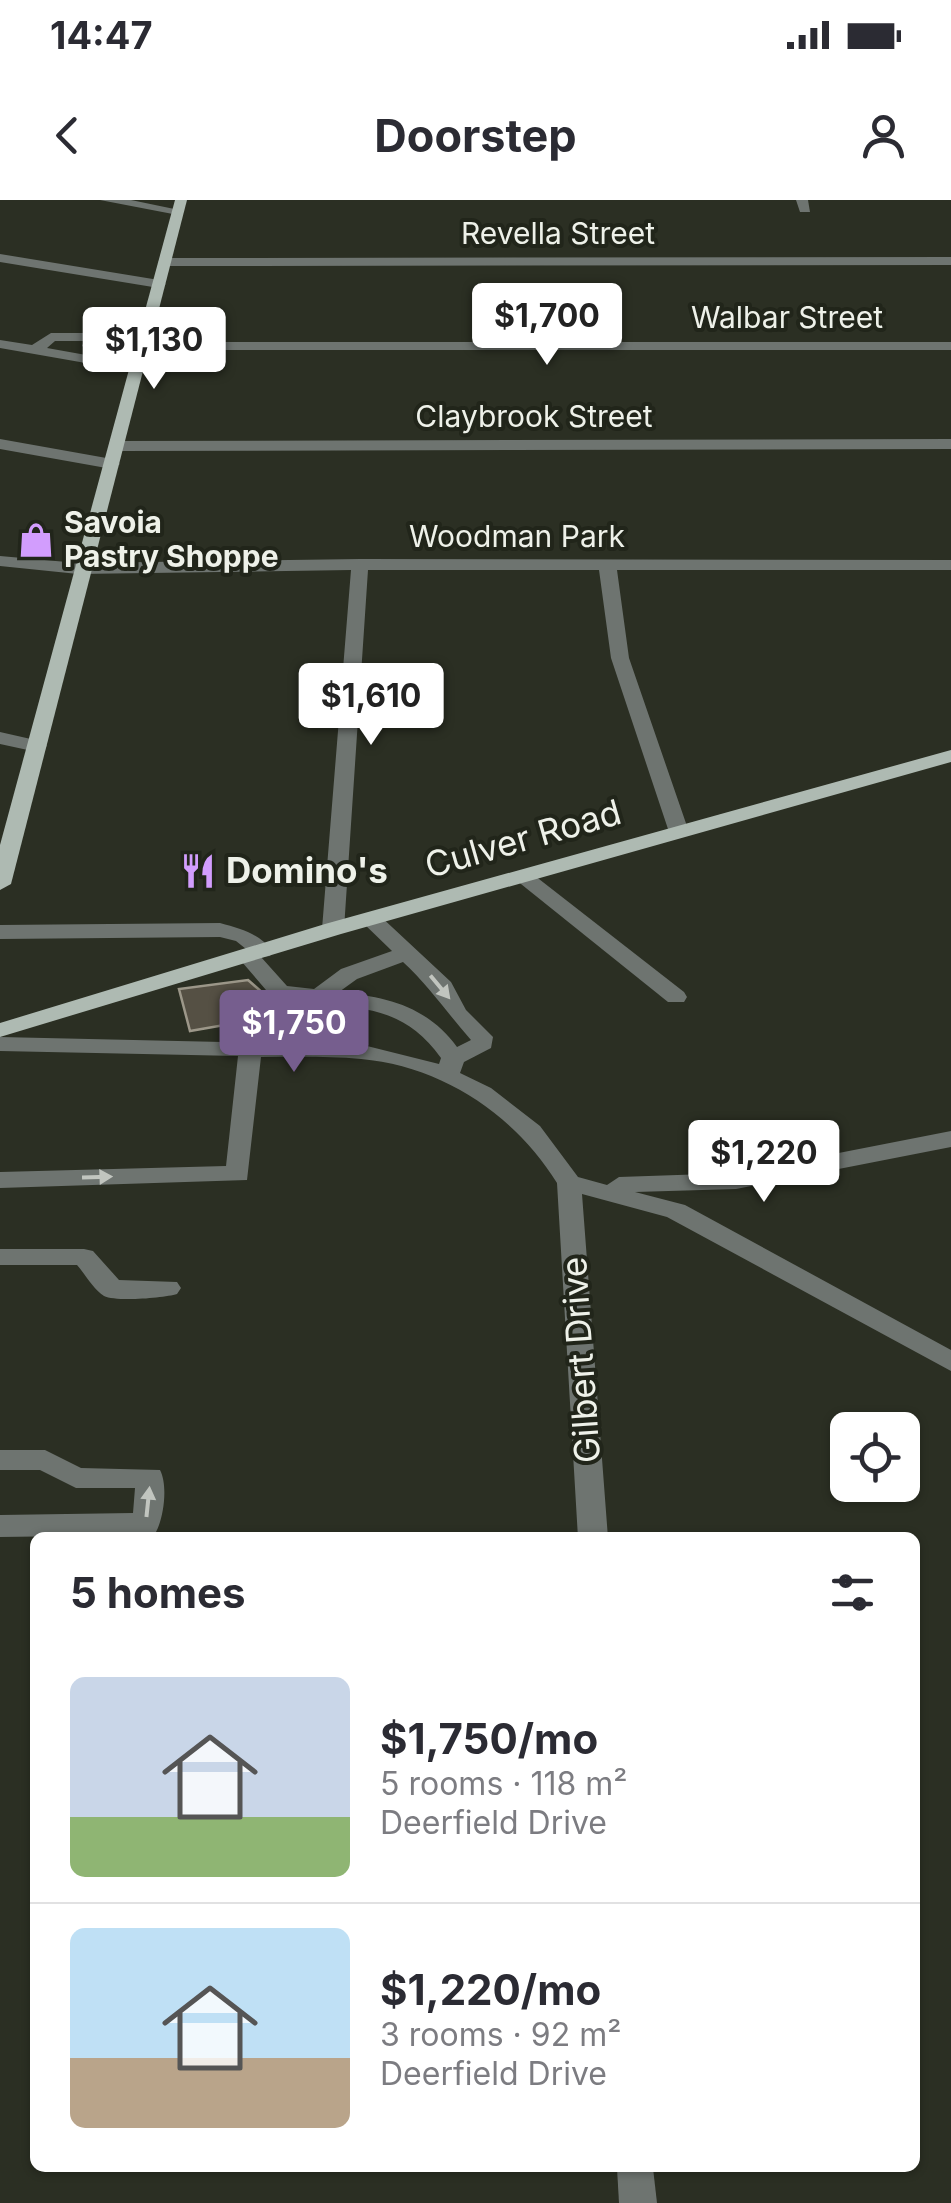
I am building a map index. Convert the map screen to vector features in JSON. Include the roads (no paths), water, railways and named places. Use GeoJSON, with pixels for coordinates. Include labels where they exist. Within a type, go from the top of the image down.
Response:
{"type":"FeatureCollection","features":[{"type":"Feature","properties":{"kind":"main road"},"geometry":{"type":"LineString","coordinates":[[0,884],[180,206]]}},
{"type":"Feature","properties":{"kind":"main road","name":"Culver Road"},"geometry":{"type":"LineString","coordinates":[[0,1030],[370,918],[951,756]]}},
{"type":"Feature","properties":{"kind":"street"},"geometry":{"type":"LineString","coordinates":[[106,200],[180,206]]}},
{"type":"Feature","properties":{"kind":"street"},"geometry":{"type":"LineString","coordinates":[[0,258],[159,284]]}},
{"type":"Feature","properties":{"kind":"street","name":"Revella Street"},"geometry":{"type":"LineString","coordinates":[[165,262],[951,261]]}},
{"type":"Feature","properties":{"kind":"street"},"geometry":{"type":"LineString","coordinates":[[35,350],[52,337],[92,338],[102,315],[151,315]]}},
{"type":"Feature","properties":{"kind":"street"},"geometry":{"type":"LineString","coordinates":[[116,346],[127,315]]}},
{"type":"Feature","properties":{"kind":"street","name":"Walbar Street"},"geometry":{"type":"LineString","coordinates":[[92,338],[89,346],[951,346]]}},
{"type":"Feature","properties":{"kind":"street"},"geometry":{"type":"LineString","coordinates":[[0,344],[137,368]]}},
{"type":"Feature","properties":{"kind":"street"},"geometry":{"type":"LineString","coordinates":[[0,444],[112,464]]}},
{"type":"Feature","properties":{"kind":"street","name":"Claybrook Street"},"geometry":{"type":"LineString","coordinates":[[117,446],[951,444]]}},
{"type":"Feature","properties":{"kind":"street","name":"Woodman Park"},"geometry":{"type":"LineString","coordinates":[[0,561],[84,572],[156,565],[951,565]]}},
{"type":"Feature","properties":{"kind":"street"},"geometry":{"type":"LineString","coordinates":[[334,929],[360,564]]}},
{"type":"Feature","properties":{"kind":"street"},"geometry":{"type":"LineString","coordinates":[[608,564],[620,658],[679,832]]}},
{"type":"Feature","properties":{"kind":"street"},"geometry":{"type":"LineString","coordinates":[[0,738],[37,746]]}},
{"type":"Feature","properties":{"kind":"street"},"geometry":{"type":"LineString","coordinates":[[523,876],[676,998]]}},
{"type":"Feature","properties":{"kind":"street"},"geometry":{"type":"LineString","coordinates":[[0,1044],[363,1052],[450,1067],[479,1048],[484,1043],[482,1036],[457,1013],[443,987],[370,918]]}},
{"type":"Feature","properties":{"kind":"street"},"geometry":{"type":"LineString","coordinates":[[0,932],[220,930],[244,936],[280,992],[391,1004],[408,1011],[450,1067],[535,1131],[569,1183],[676,1211],[951,1362]]}},
{"type":"Feature","properties":{"kind":"street"},"geometry":{"type":"LineString","coordinates":[[318,996],[348,974],[407,953]]}},
{"type":"Feature","properties":{"kind":"street"},"geometry":{"type":"LineString","coordinates":[[0,1180],[238,1174],[250,1048]]}},
{"type":"Feature","properties":{"kind":"street"},"geometry":{"type":"LineString","coordinates":[[569,1183],[642,1186],[736,1182],[951,1139]]}},
{"type":"Feature","properties":{"kind":"street","name":"Gilbert Drive"},"geometry":{"type":"LineString","coordinates":[[569,1183],[593,1532]]}},
{"type":"Feature","properties":{"kind":"street"},"geometry":{"type":"LineString","coordinates":[[0,1257],[84,1257],[112,1288],[168,1288]]}},
{"type":"Feature","properties":{"kind":"street"},"geometry":{"type":"LineString","coordinates":[[0,1460],[45,1460],[76,1478],[150,1477],[146,1524],[0,1526]]}},
{"type":"Feature","properties":{"kind":"street"},"geometry":{"type":"LineString","coordinates":[[635,2172],[638,2203]]}},
{"type":"Feature","properties":{"kind":"place","name":"Savoia Pastry Shoppe"},"geometry":{"type":"Point","coordinates":[36,540]}},
{"type":"Feature","properties":{"kind":"place","name":"Domino's"},"geometry":{"type":"Point","coordinates":[198,871]}}]}
